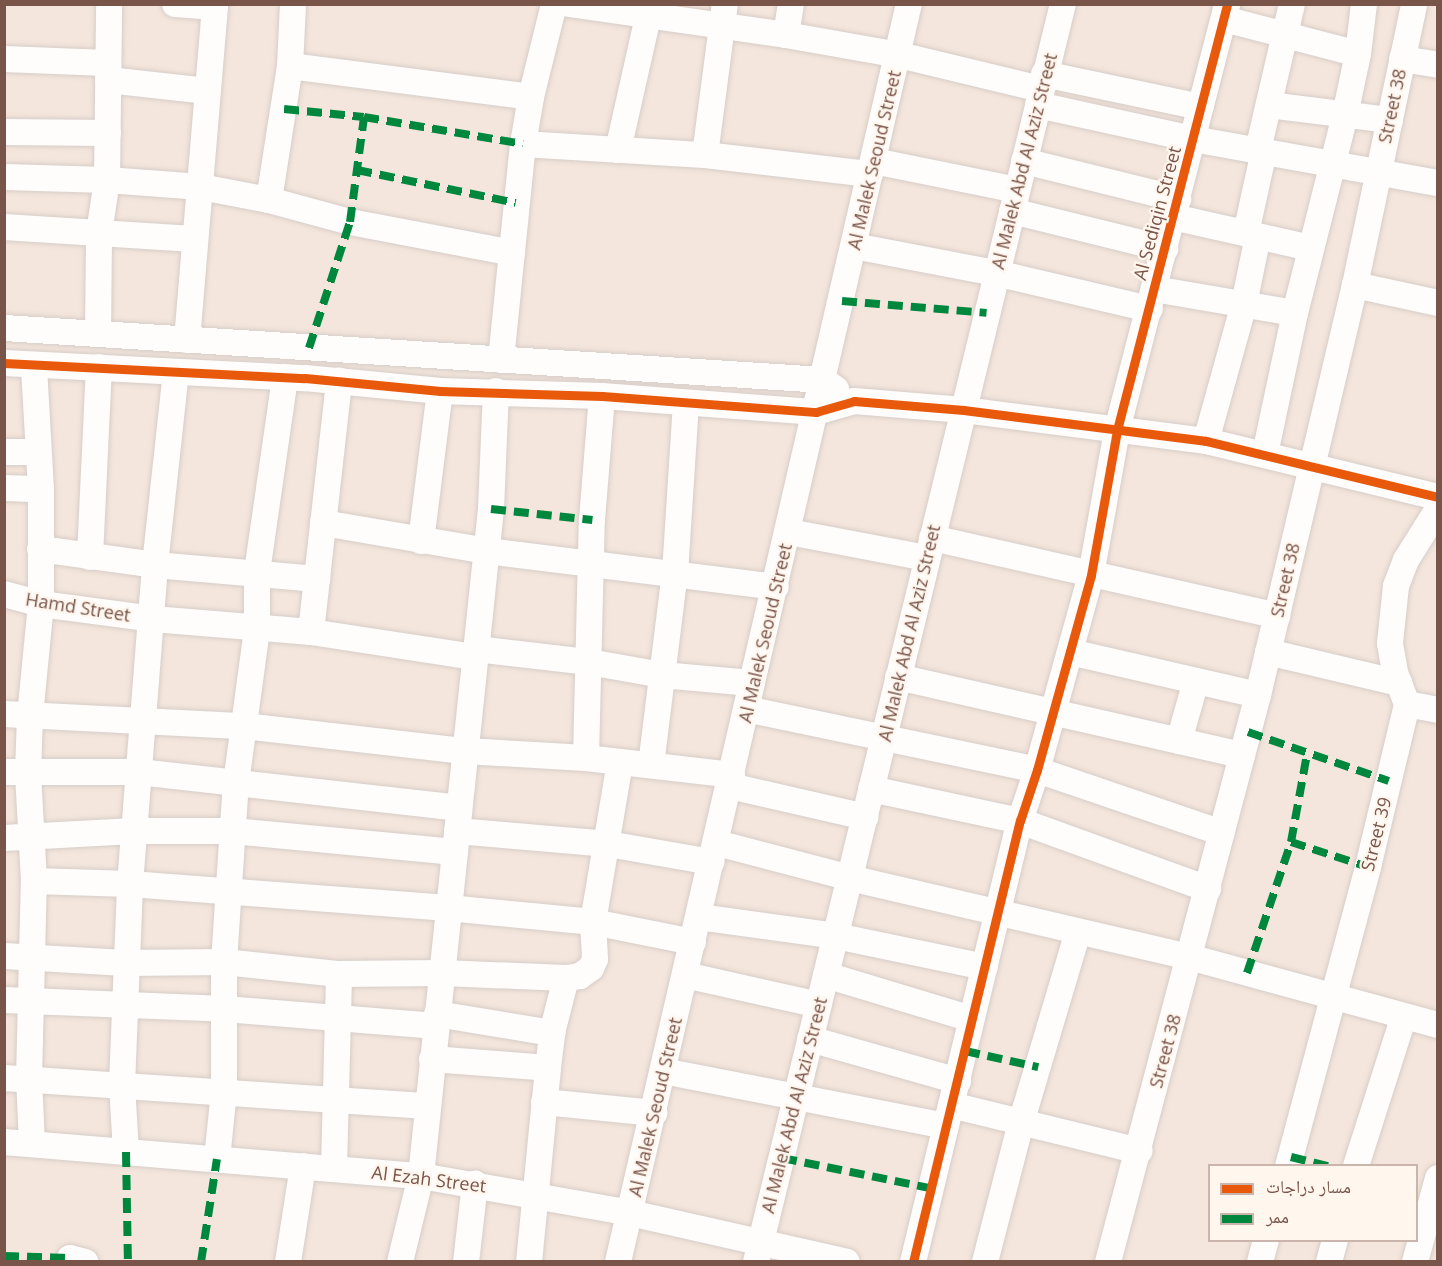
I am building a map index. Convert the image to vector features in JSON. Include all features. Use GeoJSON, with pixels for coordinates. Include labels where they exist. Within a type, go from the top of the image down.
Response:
{"type":"FeatureCollection","features":[{"type":"Feature","properties":{"kind":"street"},"geometry":{"type":"LineString","coordinates":[[98,334],[99,233],[107,180],[109,4]]}},
{"type":"Feature","properties":{"kind":"street"},"geometry":{"type":"LineString","coordinates":[[175,4],[215,5],[187,340]]}},
{"type":"Feature","properties":{"kind":"street"},"geometry":{"type":"LineString","coordinates":[[269,200],[290,66],[293,4]]}},
{"type":"Feature","properties":{"kind":"street"},"geometry":{"type":"LineString","coordinates":[[501,360],[523,144],[531,97],[554,4]]}},
{"type":"Feature","properties":{"kind":"street"},"geometry":{"type":"LineString","coordinates":[[569,4],[723,16],[786,35],[898,55],[1041,89],[1193,139],[1437,183]]}},
{"type":"Feature","properties":{"kind":"street"},"geometry":{"type":"LineString","coordinates":[[786,35],[791,4]]}},
{"type":"Feature","properties":{"kind":"street","name":"Al Malek Seoud Street"},"geometry":{"type":"LineString","coordinates":[[618,1262],[789,532],[909,4]]}},
{"type":"Feature","properties":{"kind":"street","name":"Al Malek Abd Al Aziz Street"},"geometry":{"type":"LineString","coordinates":[[758,1252],[1063,4]]}},
{"type":"Feature","properties":{"kind":"street"},"geometry":{"type":"LineString","coordinates":[[1206,441],[1244,304],[1261,151],[1292,4]]}},
{"type":"Feature","properties":{"kind":"street"},"geometry":{"type":"LineString","coordinates":[[1265,454],[1295,313],[1345,115],[1358,54],[1364,4]]}},
{"type":"Feature","properties":{"kind":"street","name":"Street 38"},"geometry":{"type":"LineString","coordinates":[[1108,1262],[1258,695],[1355,285],[1414,4]]}},
{"type":"Feature","properties":{"kind":"street"},"geometry":{"type":"LineString","coordinates":[[618,150],[650,11]]}},
{"type":"Feature","properties":{"kind":"street"},"geometry":{"type":"LineString","coordinates":[[1226,12],[1286,35],[1358,54]]}},
{"type":"Feature","properties":{"kind":"street","name":"Al Sediqin Street"},"geometry":{"type":"LineString","coordinates":[[913,1262],[1020,822],[1037,770],[1091,575],[1117,430],[1226,12]]}},
{"type":"Feature","properties":{"kind":"street"},"geometry":{"type":"LineString","coordinates":[[705,155],[723,16]]}},
{"type":"Feature","properties":{"kind":"street"},"geometry":{"type":"LineString","coordinates":[[4,59],[108,71],[207,91]]}},
{"type":"Feature","properties":{"kind":"street"},"geometry":{"type":"LineString","coordinates":[[1402,59],[1437,65]]}},
{"type":"Feature","properties":{"kind":"street"},"geometry":{"type":"LineString","coordinates":[[290,66],[531,97]]}},
{"type":"Feature","properties":{"kind":"street"},"geometry":{"type":"LineString","coordinates":[[1041,89],[1201,108]]}},
{"type":"Feature","properties":{"kind":"street"},"geometry":{"type":"LineString","coordinates":[[1269,105],[1390,120]]}},
{"type":"Feature","properties":{"kind":"street"},"geometry":{"type":"LineString","coordinates":[[4,132],[108,133]]}},
{"type":"Feature","properties":{"kind":"street"},"geometry":{"type":"LineString","coordinates":[[523,144],[872,167],[1014,201],[1165,249]]}},
{"type":"Feature","properties":{"kind":"street"},"geometry":{"type":"LineString","coordinates":[[1024,161],[1176,208],[1252,235],[1311,248]]}},
{"type":"Feature","properties":{"kind":"street"},"geometry":{"type":"LineString","coordinates":[[4,177],[107,180],[201,187],[269,200],[350,222],[512,253]]}},
{"type":"Feature","properties":{"kind":"street"},"geometry":{"type":"LineString","coordinates":[[4,227],[194,239]]}},
{"type":"Feature","properties":{"kind":"street"},"geometry":{"type":"LineString","coordinates":[[854,246],[1152,299],[1244,304],[1295,313]]}},
{"type":"Feature","properties":{"kind":"street"},"geometry":{"type":"LineString","coordinates":[[1355,285],[1437,303]]}},
{"type":"Feature","properties":{"kind":"street"},"geometry":{"type":"LineString","coordinates":[[4,328],[823,380],[854,401]]}},
{"type":"Feature","properties":{"kind":"street"},"geometry":{"type":"LineString","coordinates":[[4,363],[285,377],[440,391],[602,396],[816,412],[854,401],[964,410],[1206,441],[1437,497]]}},
{"type":"Feature","properties":{"kind":"street"},"geometry":{"type":"LineString","coordinates":[[32,1144],[17,1079],[32,1001],[34,881],[31,837],[16,772],[30,716],[41,604],[41,489],[34,366]]}},
{"type":"Feature","properties":{"kind":"street"},"geometry":{"type":"LineString","coordinates":[[90,557],[99,367]]}},
{"type":"Feature","properties":{"kind":"street"},"geometry":{"type":"LineString","coordinates":[[126,1152],[122,1085],[125,963],[130,884],[156,565],[176,373]]}},
{"type":"Feature","properties":{"kind":"street"},"geometry":{"type":"LineString","coordinates":[[218,1159],[224,1091],[224,962],[236,783],[257,629],[257,572],[285,377]]}},
{"type":"Feature","properties":{"kind":"street"},"geometry":{"type":"LineString","coordinates":[[311,632],[339,381]]}},
{"type":"Feature","properties":{"kind":"street"},"geometry":{"type":"LineString","coordinates":[[421,541],[440,391]]}},
{"type":"Feature","properties":{"kind":"street"},"geometry":{"type":"LineString","coordinates":[[400,1262],[421,1176],[487,551],[496,391]]}},
{"type":"Feature","properties":{"kind":"street"},"geometry":{"type":"LineString","coordinates":[[586,758],[592,565],[602,396]]}},
{"type":"Feature","properties":{"kind":"street"},"geometry":{"type":"LineString","coordinates":[[651,765],[675,573],[686,403]]}},
{"type":"Feature","properties":{"kind":"street"},"geometry":{"type":"LineString","coordinates":[[4,452],[38,452]]}},
{"type":"Feature","properties":{"kind":"street"},"geometry":{"type":"LineString","coordinates":[[4,488],[41,489]]}},
{"type":"Feature","properties":{"kind":"street","name":"Street 39"},"geometry":{"type":"LineString","coordinates":[[1289,1164],[1333,998],[1403,694],[1390,643],[1396,586],[1406,560],[1429,539],[1437,509]]}},
{"type":"Feature","properties":{"kind":"street"},"geometry":{"type":"LineString","coordinates":[[323,523],[487,551],[776,587]]}},
{"type":"Feature","properties":{"kind":"street"},"geometry":{"type":"LineString","coordinates":[[789,532],[929,548],[1091,575],[1277,616]]}},
{"type":"Feature","properties":{"kind":"street"},"geometry":{"type":"LineString","coordinates":[[40,549],[156,565],[317,579]]}},
{"type":"Feature","properties":{"kind":"street","name":"Hamd Street"},"geometry":{"type":"LineString","coordinates":[[4,594],[41,604],[153,619],[311,632],[475,653],[589,662],[662,675],[752,683]]}},
{"type":"Feature","properties":{"kind":"street"},"geometry":{"type":"LineString","coordinates":[[1070,652],[1258,695]]}},
{"type":"Feature","properties":{"kind":"street"},"geometry":{"type":"LineString","coordinates":[[1268,652],[1403,694],[1437,710]]}},
{"type":"Feature","properties":{"kind":"street"},"geometry":{"type":"LineString","coordinates":[[898,677],[1242,755]]}},
{"type":"Feature","properties":{"kind":"street"},"geometry":{"type":"LineString","coordinates":[[1179,741],[1196,681]]}},
{"type":"Feature","properties":{"kind":"street"},"geometry":{"type":"LineString","coordinates":[[746,709],[1037,770],[1222,833]]}},
{"type":"Feature","properties":{"kind":"street"},"geometry":{"type":"LineString","coordinates":[[4,714],[244,726],[465,751],[586,758],[651,765],[731,780],[865,817]]}},
{"type":"Feature","properties":{"kind":"street"},"geometry":{"type":"LineString","coordinates":[[4,956],[125,963],[224,962],[339,974],[442,973],[566,978],[584,974],[594,964],[593,922],[608,844],[620,762]]}},
{"type":"Feature","properties":{"kind":"street"},"geometry":{"type":"LineString","coordinates":[[16,772],[139,772],[236,783],[456,830]]}},
{"type":"Feature","properties":{"kind":"street"},"geometry":{"type":"LineString","coordinates":[[871,789],[1020,822],[1208,890]]}},
{"type":"Feature","properties":{"kind":"street"},"geometry":{"type":"LineString","coordinates":[[4,838],[134,831],[456,830],[714,853],[850,878],[1189,957],[1437,1025]]}},
{"type":"Feature","properties":{"kind":"street"},"geometry":{"type":"LineString","coordinates":[[34,881],[130,884],[448,908],[593,922],[693,942]]}},
{"type":"Feature","properties":{"kind":"street"},"geometry":{"type":"LineString","coordinates":[[699,916],[836,936],[986,967]]}},
{"type":"Feature","properties":{"kind":"street"},"geometry":{"type":"LineString","coordinates":[[985,1262],[1021,1123],[1078,932]]}},
{"type":"Feature","properties":{"kind":"street"},"geometry":{"type":"LineString","coordinates":[[334,1168],[339,974]]}},
{"type":"Feature","properties":{"kind":"street"},"geometry":{"type":"LineString","coordinates":[[685,975],[819,1005]]}},
{"type":"Feature","properties":{"kind":"street"},"geometry":{"type":"LineString","coordinates":[[826,975],[972,1019]]}},
{"type":"Feature","properties":{"kind":"street"},"geometry":{"type":"LineString","coordinates":[[529,1262],[552,1033],[566,978]]}},
{"type":"Feature","properties":{"kind":"street"},"geometry":{"type":"LineString","coordinates":[[4,1000],[225,1009],[338,1020],[436,1020],[552,1033]]}},
{"type":"Feature","properties":{"kind":"street"},"geometry":{"type":"LineString","coordinates":[[1357,1164],[1404,1016]]}},
{"type":"Feature","properties":{"kind":"street"},"geometry":{"type":"LineString","coordinates":[[810,1040],[952,1104],[1139,1151]]}},
{"type":"Feature","properties":{"kind":"street"},"geometry":{"type":"LineString","coordinates":[[432,1059],[548,1068]]}},
{"type":"Feature","properties":{"kind":"street"},"geometry":{"type":"LineString","coordinates":[[663,1071],[797,1098],[952,1104]]}},
{"type":"Feature","properties":{"kind":"street"},"geometry":{"type":"LineString","coordinates":[[17,1079],[427,1106]]}},
{"type":"Feature","properties":{"kind":"street"},"geometry":{"type":"LineString","coordinates":[[544,1102],[654,1113]]}},
{"type":"Feature","properties":{"kind":"street","name":"Al Ezah Street"},"geometry":{"type":"LineString","coordinates":[[4,1142],[421,1176],[630,1213],[758,1252],[847,1262]]}},
{"type":"Feature","properties":{"kind":"street"},"geometry":{"type":"LineString","coordinates":[[288,1262],[303,1166]]}},
{"type":"Feature","properties":{"kind":"street"},"geometry":{"type":"LineString","coordinates":[[1415,1262],[1437,1178]]}},
{"type":"Feature","properties":{"kind":"street"},"geometry":{"type":"LineString","coordinates":[[466,1262],[475,1185]]}},
{"type":"Feature","properties":{"kind":"street"},"geometry":{"type":"LineString","coordinates":[[1260,1262],[1265,1242]]}},
{"type":"Feature","properties":{"kind":"street"},"geometry":{"type":"LineString","coordinates":[[1329,1262],[1334,1242]]}},
{"type":"Feature","properties":{"kind":"street"},"geometry":{"type":"LineString","coordinates":[[69,1262],[70,1258],[85,1262]]}},
{"type":"Feature","properties":{"kind":"shaded area"},"geometry":{"type":"Polygon","coordinates":[[[5,5],[1437,5],[1437,1261],[5,1262],[5,5]]]}},
{"type":"Feature","properties":{"kind":"marked path"},"geometry":{"type":"LineString","coordinates":[[284,109],[364,117],[523,144]]}},
{"type":"Feature","properties":{"kind":"marked path"},"geometry":{"type":"LineString","coordinates":[[309,348],[350,222],[364,117]]}},
{"type":"Feature","properties":{"kind":"marked path"},"geometry":{"type":"LineString","coordinates":[[357,170],[516,203]]}},
{"type":"Feature","properties":{"kind":"marked path"},"geometry":{"type":"LineString","coordinates":[[842,301],[987,313]]}},
{"type":"Feature","properties":{"kind":"marked path"},"geometry":{"type":"LineString","coordinates":[[491,509],[592,520]]}},
{"type":"Feature","properties":{"kind":"marked path"},"geometry":{"type":"LineString","coordinates":[[1248,732],[1389,781]]}},
{"type":"Feature","properties":{"kind":"marked path"},"geometry":{"type":"LineString","coordinates":[[1247,973],[1291,842],[1307,754]]}},
{"type":"Feature","properties":{"kind":"marked path"},"geometry":{"type":"LineString","coordinates":[[1291,842],[1368,867]]}},
{"type":"Feature","properties":{"kind":"marked path"},"geometry":{"type":"LineString","coordinates":[[965,1051],[1038,1067]]}},
{"type":"Feature","properties":{"kind":"marked path"},"geometry":{"type":"LineString","coordinates":[[126,1152],[128,1262]]}},
{"type":"Feature","properties":{"kind":"marked path"},"geometry":{"type":"LineString","coordinates":[[1291,1157],[1320,1164]]}},
{"type":"Feature","properties":{"kind":"marked path"},"geometry":{"type":"LineString","coordinates":[[782,1158],[930,1188]]}},
{"type":"Feature","properties":{"kind":"marked path"},"geometry":{"type":"LineString","coordinates":[[201,1262],[217,1159]]}},
{"type":"Feature","properties":{"kind":"marked path"},"geometry":{"type":"LineString","coordinates":[[4,1256],[70,1258]]}},
{"type":"Feature","properties":{"kind":"cycle path"},"geometry":{"type":"LineString","coordinates":[[913,1262],[1020,821],[1037,770],[1091,575],[1117,430],[1227,4]]}},
{"type":"Feature","properties":{"kind":"cycle path"},"geometry":{"type":"LineString","coordinates":[[4,363],[305,378],[440,391],[602,396],[816,412],[854,401],[964,410],[1206,441],[1438,497]]}}]}
